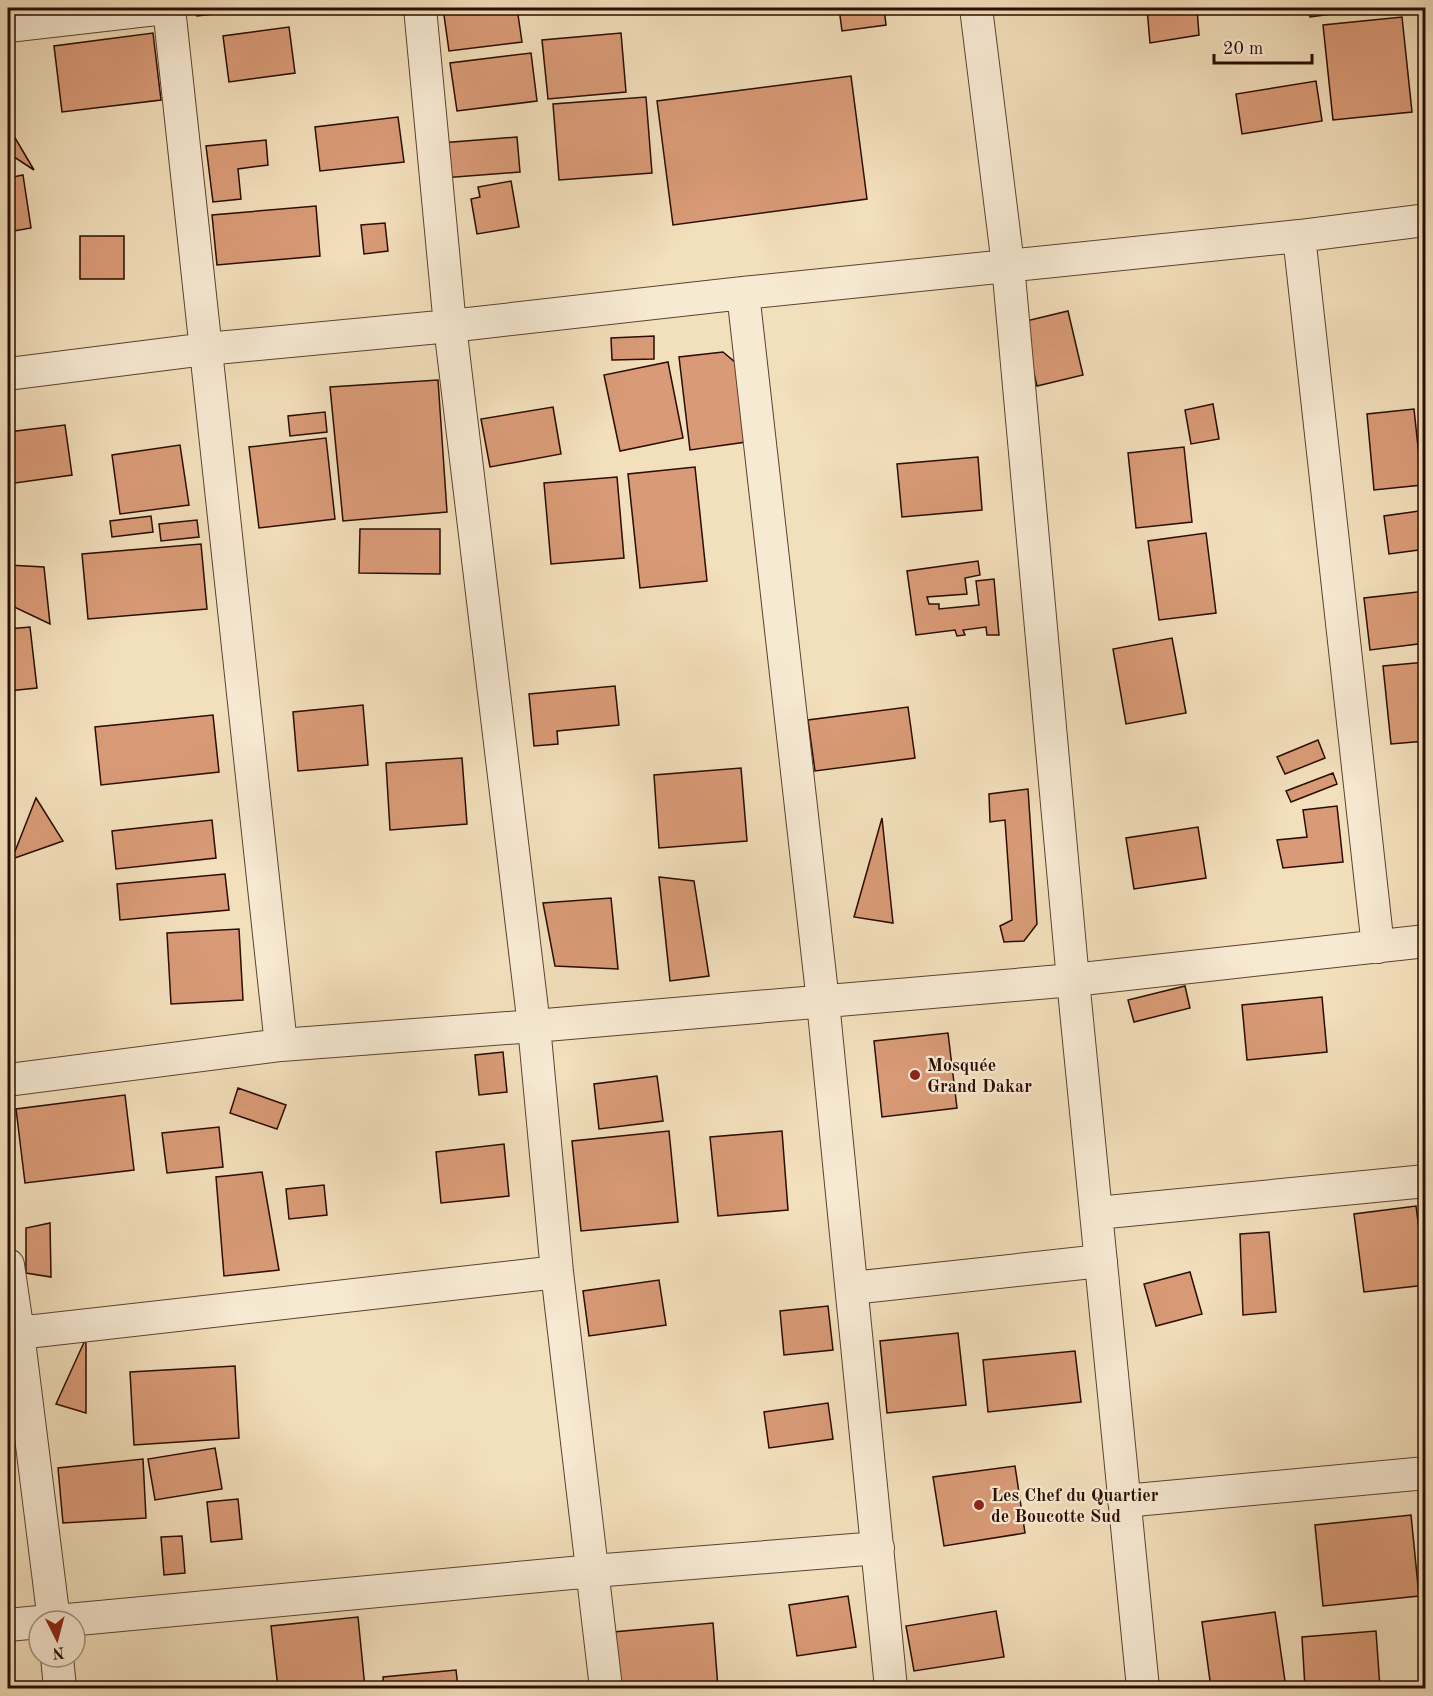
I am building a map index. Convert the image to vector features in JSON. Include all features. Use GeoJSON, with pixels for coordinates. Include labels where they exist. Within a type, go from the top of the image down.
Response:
{"type":"FeatureCollection","features":[{"type":"Feature","properties":{"kind":"street"},"geometry":{"type":"LineString","coordinates":[[8,26],[167,8],[281,1045]]}},
{"type":"Feature","properties":{"kind":"street"},"geometry":{"type":"LineString","coordinates":[[420,8],[450,326],[534,1026],[556,1272],[606,1689]]}},
{"type":"Feature","properties":{"kind":"street"},"geometry":{"type":"LineString","coordinates":[[976,8],[1008,265],[1073,980],[1143,1689]]}},
{"type":"Feature","properties":{"kind":"street"},"geometry":{"type":"LineString","coordinates":[[8,374],[206,349],[450,326],[743,293],[1299,236],[1425,220]]}},
{"type":"Feature","properties":{"kind":"street"},"geometry":{"type":"LineString","coordinates":[[1299,236],[1378,947]]}},
{"type":"Feature","properties":{"kind":"street"},"geometry":{"type":"LineString","coordinates":[[743,293],[823,1002],[891,1689]]}},
{"type":"Feature","properties":{"kind":"street"},"geometry":{"type":"LineString","coordinates":[[8,1080],[281,1045],[1073,980],[1425,941]]}},
{"type":"Feature","properties":{"kind":"street"},"geometry":{"type":"LineString","coordinates":[[1097,1213],[1425,1181]]}},
{"type":"Feature","properties":{"kind":"street"},"geometry":{"type":"LineString","coordinates":[[852,1288],[1101,1261]]}},
{"type":"Feature","properties":{"kind":"street"},"geometry":{"type":"LineString","coordinates":[[8,1265],[53,1609]]}},
{"type":"Feature","properties":{"kind":"street"},"geometry":{"type":"LineString","coordinates":[[18,1333],[556,1272]]}},
{"type":"Feature","properties":{"kind":"street"},"geometry":{"type":"LineString","coordinates":[[1124,1501],[1425,1473]]}},
{"type":"Feature","properties":{"kind":"street"},"geometry":{"type":"LineString","coordinates":[[87,1618],[593,1571],[878,1548]]}},
{"type":"Feature","properties":{"kind":"street"},"geometry":{"type":"LineString","coordinates":[[8,1625],[27,1623]]}},
{"type":"Feature","properties":{"kind":"street"},"geometry":{"type":"LineString","coordinates":[[58,1669],[60,1689]]}},
{"type":"Feature","properties":{"kind":"building"},"geometry":{"type":"Polygon","coordinates":[[[196,8],[266,8],[197,16],[196,8]]]}},
{"type":"Feature","properties":{"kind":"building"},"geometry":{"type":"Polygon","coordinates":[[[443,8],[517,8],[522,42],[449,51],[443,8]]]}},
{"type":"Feature","properties":{"kind":"building"},"geometry":{"type":"Polygon","coordinates":[[[839,8],[884,8],[886,25],[842,31],[839,8]]]}},
{"type":"Feature","properties":{"kind":"building"},"geometry":{"type":"Polygon","coordinates":[[[1147,8],[1197,8],[1199,35],[1150,43],[1147,8]]]}},
{"type":"Feature","properties":{"kind":"building"},"geometry":{"type":"Polygon","coordinates":[[[1309,8],[1380,8],[1310,17],[1309,8]]]}},
{"type":"Feature","properties":{"kind":"building"},"geometry":{"type":"Polygon","coordinates":[[[1402,17],[1412,112],[1333,120],[1323,25],[1402,17]]]}},
{"type":"Feature","properties":{"kind":"building"},"geometry":{"type":"Polygon","coordinates":[[[289,27],[295,73],[229,82],[223,36],[289,27]]]}},
{"type":"Feature","properties":{"kind":"building"},"geometry":{"type":"Polygon","coordinates":[[[153,33],[161,100],[62,112],[54,46],[153,33]]]}},
{"type":"Feature","properties":{"kind":"building"},"geometry":{"type":"Polygon","coordinates":[[[621,33],[626,92],[548,99],[542,40],[621,33]]]}},
{"type":"Feature","properties":{"kind":"building"},"geometry":{"type":"Polygon","coordinates":[[[531,53],[537,101],[457,111],[450,63],[531,53]]]}},
{"type":"Feature","properties":{"kind":"building"},"geometry":{"type":"Polygon","coordinates":[[[851,76],[867,199],[673,225],[657,101],[851,76]]]}},
{"type":"Feature","properties":{"kind":"building"},"geometry":{"type":"Polygon","coordinates":[[[1316,81],[1322,121],[1242,134],[1236,94],[1316,81]]]}},
{"type":"Feature","properties":{"kind":"building"},"geometry":{"type":"Polygon","coordinates":[[[646,97],[652,173],[559,180],[553,104],[646,97]]]}},
{"type":"Feature","properties":{"kind":"building"},"geometry":{"type":"Polygon","coordinates":[[[398,117],[404,162],[320,171],[315,127],[398,117]]]}},
{"type":"Feature","properties":{"kind":"building"},"geometry":{"type":"Polygon","coordinates":[[[8,126],[34,170],[8,153],[8,126]]]}},
{"type":"Feature","properties":{"kind":"building"},"geometry":{"type":"Polygon","coordinates":[[[517,137],[520,172],[443,178],[440,143],[517,137]]]}},
{"type":"Feature","properties":{"kind":"building"},"geometry":{"type":"Polygon","coordinates":[[[266,140],[268,165],[238,169],[241,199],[213,202],[206,146],[266,140]]]}},
{"type":"Feature","properties":{"kind":"building"},"geometry":{"type":"Polygon","coordinates":[[[23,175],[31,228],[8,232],[8,178],[23,175]]]}},
{"type":"Feature","properties":{"kind":"building"},"geometry":{"type":"Polygon","coordinates":[[[511,181],[519,227],[477,234],[471,199],[480,197],[478,187],[511,181]]]}},
{"type":"Feature","properties":{"kind":"building"},"geometry":{"type":"Polygon","coordinates":[[[316,206],[320,256],[217,265],[212,215],[316,206]]]}},
{"type":"Feature","properties":{"kind":"building"},"geometry":{"type":"Polygon","coordinates":[[[385,223],[388,251],[364,254],[361,225],[385,223]]]}},
{"type":"Feature","properties":{"kind":"building"},"geometry":{"type":"Polygon","coordinates":[[[80,236],[124,236],[124,279],[80,279],[80,236]]]}},
{"type":"Feature","properties":{"kind":"building"},"geometry":{"type":"Polygon","coordinates":[[[1068,311],[1083,375],[1037,386],[1022,322],[1068,311]]]}},
{"type":"Feature","properties":{"kind":"building"},"geometry":{"type":"Polygon","coordinates":[[[654,336],[654,359],[612,360],[611,338],[654,336]]]}},
{"type":"Feature","properties":{"kind":"building"},"geometry":{"type":"Polygon","coordinates":[[[723,352],[736,363],[746,442],[690,450],[679,357],[723,352]]]}},
{"type":"Feature","properties":{"kind":"building"},"geometry":{"type":"Polygon","coordinates":[[[668,362],[683,438],[620,451],[604,375],[668,362]]]}},
{"type":"Feature","properties":{"kind":"building"},"geometry":{"type":"Polygon","coordinates":[[[438,380],[447,512],[343,521],[330,387],[438,380]]]}},
{"type":"Feature","properties":{"kind":"building"},"geometry":{"type":"Polygon","coordinates":[[[1213,404],[1219,439],[1191,444],[1185,410],[1213,404]]]}},
{"type":"Feature","properties":{"kind":"building"},"geometry":{"type":"Polygon","coordinates":[[[553,407],[561,454],[490,467],[481,419],[553,407]]]}},
{"type":"Feature","properties":{"kind":"building"},"geometry":{"type":"Polygon","coordinates":[[[1414,409],[1422,485],[1374,490],[1367,414],[1414,409]]]}},
{"type":"Feature","properties":{"kind":"building"},"geometry":{"type":"Polygon","coordinates":[[[325,412],[327,432],[290,436],[288,416],[325,412]]]}},
{"type":"Feature","properties":{"kind":"building"},"geometry":{"type":"Polygon","coordinates":[[[65,425],[72,475],[8,484],[8,432],[65,425]]]}},
{"type":"Feature","properties":{"kind":"building"},"geometry":{"type":"Polygon","coordinates":[[[326,438],[335,519],[259,528],[249,447],[326,438]]]}},
{"type":"Feature","properties":{"kind":"building"},"geometry":{"type":"Polygon","coordinates":[[[180,445],[189,505],[120,514],[112,455],[180,445]]]}},
{"type":"Feature","properties":{"kind":"building"},"geometry":{"type":"Polygon","coordinates":[[[1184,447],[1192,522],[1136,528],[1128,453],[1184,447]]]}},
{"type":"Feature","properties":{"kind":"building"},"geometry":{"type":"Polygon","coordinates":[[[978,457],[982,510],[902,517],[897,464],[978,457]]]}},
{"type":"Feature","properties":{"kind":"building"},"geometry":{"type":"Polygon","coordinates":[[[695,467],[707,581],[640,588],[628,474],[695,467]]]}},
{"type":"Feature","properties":{"kind":"building"},"geometry":{"type":"Polygon","coordinates":[[[617,477],[624,558],[551,564],[544,483],[617,477]]]}},
{"type":"Feature","properties":{"kind":"building"},"geometry":{"type":"Polygon","coordinates":[[[1426,510],[1426,549],[1389,554],[1384,516],[1426,510]]]}},
{"type":"Feature","properties":{"kind":"building"},"geometry":{"type":"Polygon","coordinates":[[[151,516],[153,532],[112,537],[110,521],[151,516]]]}},
{"type":"Feature","properties":{"kind":"building"},"geometry":{"type":"Polygon","coordinates":[[[197,520],[199,537],[161,541],[159,524],[197,520]]]}},
{"type":"Feature","properties":{"kind":"building"},"geometry":{"type":"Polygon","coordinates":[[[360,529],[440,529],[440,574],[359,573],[360,529]]]}},
{"type":"Feature","properties":{"kind":"building"},"geometry":{"type":"Polygon","coordinates":[[[1206,533],[1216,613],[1159,620],[1148,541],[1206,533]]]}},
{"type":"Feature","properties":{"kind":"building"},"geometry":{"type":"Polygon","coordinates":[[[201,544],[207,609],[88,619],[82,554],[201,544]]]}},
{"type":"Feature","properties":{"kind":"building"},"geometry":{"type":"Polygon","coordinates":[[[978,561],[980,575],[965,578],[967,594],[927,597],[929,604],[939,604],[939,609],[979,605],[976,581],[994,579],[999,635],[987,635],[986,627],[963,630],[965,635],[957,636],[955,630],[916,635],[907,571],[978,561]]]}},
{"type":"Feature","properties":{"kind":"building"},"geometry":{"type":"Polygon","coordinates":[[[8,565],[44,567],[50,624],[8,604],[8,565]]]}},
{"type":"Feature","properties":{"kind":"building"},"geometry":{"type":"Polygon","coordinates":[[[1426,591],[1426,643],[1370,650],[1364,598],[1426,591]]]}},
{"type":"Feature","properties":{"kind":"building"},"geometry":{"type":"Polygon","coordinates":[[[30,627],[37,688],[8,691],[8,629],[30,627]]]}},
{"type":"Feature","properties":{"kind":"building"},"geometry":{"type":"Polygon","coordinates":[[[1172,638],[1186,713],[1126,724],[1113,649],[1172,638]]]}},
{"type":"Feature","properties":{"kind":"building"},"geometry":{"type":"Polygon","coordinates":[[[1426,662],[1426,741],[1391,744],[1383,666],[1426,662]]]}},
{"type":"Feature","properties":{"kind":"building"},"geometry":{"type":"Polygon","coordinates":[[[615,686],[619,725],[557,731],[558,744],[534,746],[529,694],[615,686]]]}},
{"type":"Feature","properties":{"kind":"building"},"geometry":{"type":"Polygon","coordinates":[[[363,705],[368,765],[298,771],[293,712],[363,705]]]}},
{"type":"Feature","properties":{"kind":"building"},"geometry":{"type":"Polygon","coordinates":[[[908,707],[915,758],[815,771],[808,720],[908,707]]]}},
{"type":"Feature","properties":{"kind":"building"},"geometry":{"type":"Polygon","coordinates":[[[213,715],[219,772],[101,785],[95,727],[213,715]]]}},
{"type":"Feature","properties":{"kind":"building"},"geometry":{"type":"Polygon","coordinates":[[[1318,740],[1325,758],[1285,774],[1277,757],[1318,740]]]}},
{"type":"Feature","properties":{"kind":"building"},"geometry":{"type":"Polygon","coordinates":[[[462,758],[467,824],[390,830],[386,763],[462,758]]]}},
{"type":"Feature","properties":{"kind":"building"},"geometry":{"type":"Polygon","coordinates":[[[741,768],[747,841],[659,848],[654,775],[741,768]]]}},
{"type":"Feature","properties":{"kind":"building"},"geometry":{"type":"Polygon","coordinates":[[[1333,773],[1337,784],[1291,802],[1286,791],[1333,773]]]}},
{"type":"Feature","properties":{"kind":"building"},"geometry":{"type":"Polygon","coordinates":[[[1028,789],[1037,924],[1024,941],[1004,942],[1000,926],[1012,920],[1005,820],[990,822],[989,794],[1028,789]]]}},
{"type":"Feature","properties":{"kind":"building"},"geometry":{"type":"Polygon","coordinates":[[[36,798],[63,841],[12,859],[36,798]]]}},
{"type":"Feature","properties":{"kind":"building"},"geometry":{"type":"Polygon","coordinates":[[[1337,806],[1343,862],[1283,868],[1277,840],[1307,837],[1303,810],[1337,806]]]}},
{"type":"Feature","properties":{"kind":"building"},"geometry":{"type":"Polygon","coordinates":[[[882,818],[893,923],[854,917],[882,818]]]}},
{"type":"Feature","properties":{"kind":"building"},"geometry":{"type":"Polygon","coordinates":[[[212,820],[216,858],[116,869],[112,831],[212,820]]]}},
{"type":"Feature","properties":{"kind":"building"},"geometry":{"type":"Polygon","coordinates":[[[1198,827],[1206,878],[1134,889],[1126,838],[1198,827]]]}},
{"type":"Feature","properties":{"kind":"building"},"geometry":{"type":"Polygon","coordinates":[[[225,874],[229,910],[120,920],[117,884],[225,874]]]}},
{"type":"Feature","properties":{"kind":"building"},"geometry":{"type":"Polygon","coordinates":[[[659,877],[694,881],[709,976],[670,981],[659,877]]]}},
{"type":"Feature","properties":{"kind":"building"},"geometry":{"type":"Polygon","coordinates":[[[611,898],[618,969],[555,966],[543,903],[611,898]]]}},
{"type":"Feature","properties":{"kind":"building"},"geometry":{"type":"Polygon","coordinates":[[[239,929],[243,1000],[171,1004],[167,933],[239,929]]]}},
{"type":"Feature","properties":{"kind":"building"},"geometry":{"type":"Polygon","coordinates":[[[1185,986],[1190,1008],[1134,1022],[1128,1000],[1185,986]]]}},
{"type":"Feature","properties":{"kind":"building"},"geometry":{"type":"Polygon","coordinates":[[[1322,997],[1327,1052],[1247,1060],[1242,1005],[1322,997]]]}},
{"type":"Feature","properties":{"kind":"building","name":"Mosquée Grand Dakar"},"geometry":{"type":"Polygon","coordinates":[[[948,1033],[957,1108],[882,1117],[874,1041],[948,1033]]]}},
{"type":"Feature","properties":{"kind":"building"},"geometry":{"type":"Polygon","coordinates":[[[503,1052],[507,1092],[479,1095],[475,1055],[503,1052]]]}},
{"type":"Feature","properties":{"kind":"building"},"geometry":{"type":"Polygon","coordinates":[[[657,1076],[663,1121],[599,1129],[594,1084],[657,1076]]]}},
{"type":"Feature","properties":{"kind":"building"},"geometry":{"type":"Polygon","coordinates":[[[238,1088],[286,1105],[277,1129],[230,1113],[238,1088]]]}},
{"type":"Feature","properties":{"kind":"building"},"geometry":{"type":"Polygon","coordinates":[[[125,1095],[134,1170],[25,1183],[16,1109],[125,1095]]]}},
{"type":"Feature","properties":{"kind":"building"},"geometry":{"type":"Polygon","coordinates":[[[219,1127],[223,1167],[167,1173],[162,1133],[219,1127]]]}},
{"type":"Feature","properties":{"kind":"building"},"geometry":{"type":"Polygon","coordinates":[[[669,1131],[678,1222],[581,1231],[572,1141],[669,1131]]]}},
{"type":"Feature","properties":{"kind":"building"},"geometry":{"type":"Polygon","coordinates":[[[782,1131],[788,1210],[718,1216],[710,1137],[782,1131]]]}},
{"type":"Feature","properties":{"kind":"building"},"geometry":{"type":"Polygon","coordinates":[[[504,1144],[509,1196],[441,1203],[436,1152],[504,1144]]]}},
{"type":"Feature","properties":{"kind":"building"},"geometry":{"type":"Polygon","coordinates":[[[262,1172],[279,1270],[224,1276],[216,1177],[262,1172]]]}},
{"type":"Feature","properties":{"kind":"building"},"geometry":{"type":"Polygon","coordinates":[[[324,1185],[327,1215],[289,1219],[286,1189],[324,1185]]]}},
{"type":"Feature","properties":{"kind":"building"},"geometry":{"type":"Polygon","coordinates":[[[1416,1206],[1426,1285],[1364,1292],[1354,1214],[1416,1206]]]}},
{"type":"Feature","properties":{"kind":"building"},"geometry":{"type":"Polygon","coordinates":[[[50,1223],[51,1277],[26,1273],[26,1228],[50,1223]]]}},
{"type":"Feature","properties":{"kind":"building"},"geometry":{"type":"Polygon","coordinates":[[[1269,1232],[1276,1312],[1243,1315],[1240,1234],[1269,1232]]]}},
{"type":"Feature","properties":{"kind":"building"},"geometry":{"type":"Polygon","coordinates":[[[1190,1272],[1202,1314],[1156,1326],[1144,1284],[1190,1272]]]}},
{"type":"Feature","properties":{"kind":"building"},"geometry":{"type":"Polygon","coordinates":[[[659,1280],[666,1325],[589,1336],[583,1291],[659,1280]]]}},
{"type":"Feature","properties":{"kind":"building"},"geometry":{"type":"Polygon","coordinates":[[[828,1306],[833,1350],[784,1355],[780,1311],[828,1306]]]}},
{"type":"Feature","properties":{"kind":"building"},"geometry":{"type":"Polygon","coordinates":[[[958,1333],[966,1405],[887,1413],[880,1341],[958,1333]]]}},
{"type":"Feature","properties":{"kind":"building"},"geometry":{"type":"Polygon","coordinates":[[[86,1338],[86,1413],[56,1404],[86,1338]]]}},
{"type":"Feature","properties":{"kind":"building"},"geometry":{"type":"Polygon","coordinates":[[[1075,1351],[1081,1402],[988,1412],[983,1360],[1075,1351]]]}},
{"type":"Feature","properties":{"kind":"building"},"geometry":{"type":"Polygon","coordinates":[[[235,1366],[239,1438],[134,1445],[130,1372],[235,1366]]]}},
{"type":"Feature","properties":{"kind":"building"},"geometry":{"type":"Polygon","coordinates":[[[828,1403],[833,1439],[769,1448],[764,1412],[828,1403]]]}},
{"type":"Feature","properties":{"kind":"building"},"geometry":{"type":"Polygon","coordinates":[[[215,1448],[222,1489],[155,1500],[148,1459],[215,1448]]]}},
{"type":"Feature","properties":{"kind":"building"},"geometry":{"type":"Polygon","coordinates":[[[143,1459],[146,1518],[63,1523],[58,1468],[143,1459]]]}},
{"type":"Feature","properties":{"kind":"building","name":"Les Chef du Quartier de Boucotte Sud"},"geometry":{"type":"Polygon","coordinates":[[[1015,1466],[1025,1533],[944,1546],[933,1477],[1015,1466]]]}},
{"type":"Feature","properties":{"kind":"building"},"geometry":{"type":"Polygon","coordinates":[[[238,1499],[242,1539],[211,1542],[207,1502],[238,1499]]]}},
{"type":"Feature","properties":{"kind":"building"},"geometry":{"type":"Polygon","coordinates":[[[1411,1515],[1419,1596],[1323,1606],[1315,1525],[1411,1515]]]}},
{"type":"Feature","properties":{"kind":"building"},"geometry":{"type":"Polygon","coordinates":[[[182,1536],[185,1573],[164,1575],[161,1537],[182,1536]]]}},
{"type":"Feature","properties":{"kind":"building"},"geometry":{"type":"Polygon","coordinates":[[[848,1596],[856,1647],[797,1656],[789,1605],[848,1596]]]}},
{"type":"Feature","properties":{"kind":"building"},"geometry":{"type":"Polygon","coordinates":[[[996,1611],[1004,1657],[914,1671],[906,1626],[996,1611]]]}},
{"type":"Feature","properties":{"kind":"building"},"geometry":{"type":"Polygon","coordinates":[[[1275,1612],[1286,1688],[1211,1688],[1202,1622],[1275,1612]]]}},
{"type":"Feature","properties":{"kind":"building"},"geometry":{"type":"Polygon","coordinates":[[[358,1617],[365,1688],[278,1688],[271,1626],[358,1617]]]}},
{"type":"Feature","properties":{"kind":"building"},"geometry":{"type":"Polygon","coordinates":[[[713,1623],[718,1688],[618,1688],[613,1632],[713,1623]]]}},
{"type":"Feature","properties":{"kind":"building"},"geometry":{"type":"Polygon","coordinates":[[[1376,1631],[1380,1688],[1305,1688],[1302,1637],[1376,1631]]]}},
{"type":"Feature","properties":{"kind":"building"},"geometry":{"type":"Polygon","coordinates":[[[456,1670],[458,1688],[384,1688],[383,1677],[456,1670]]]}},
{"type":"Feature","properties":{"kind":"place","name":"Mosquée Grand Dakar"},"geometry":{"type":"Point","coordinates":[915,1075]}},
{"type":"Feature","properties":{"kind":"place","name":"Les Chef du Quartier de Boucotte Sud"},"geometry":{"type":"Point","coordinates":[979,1505]}}]}
